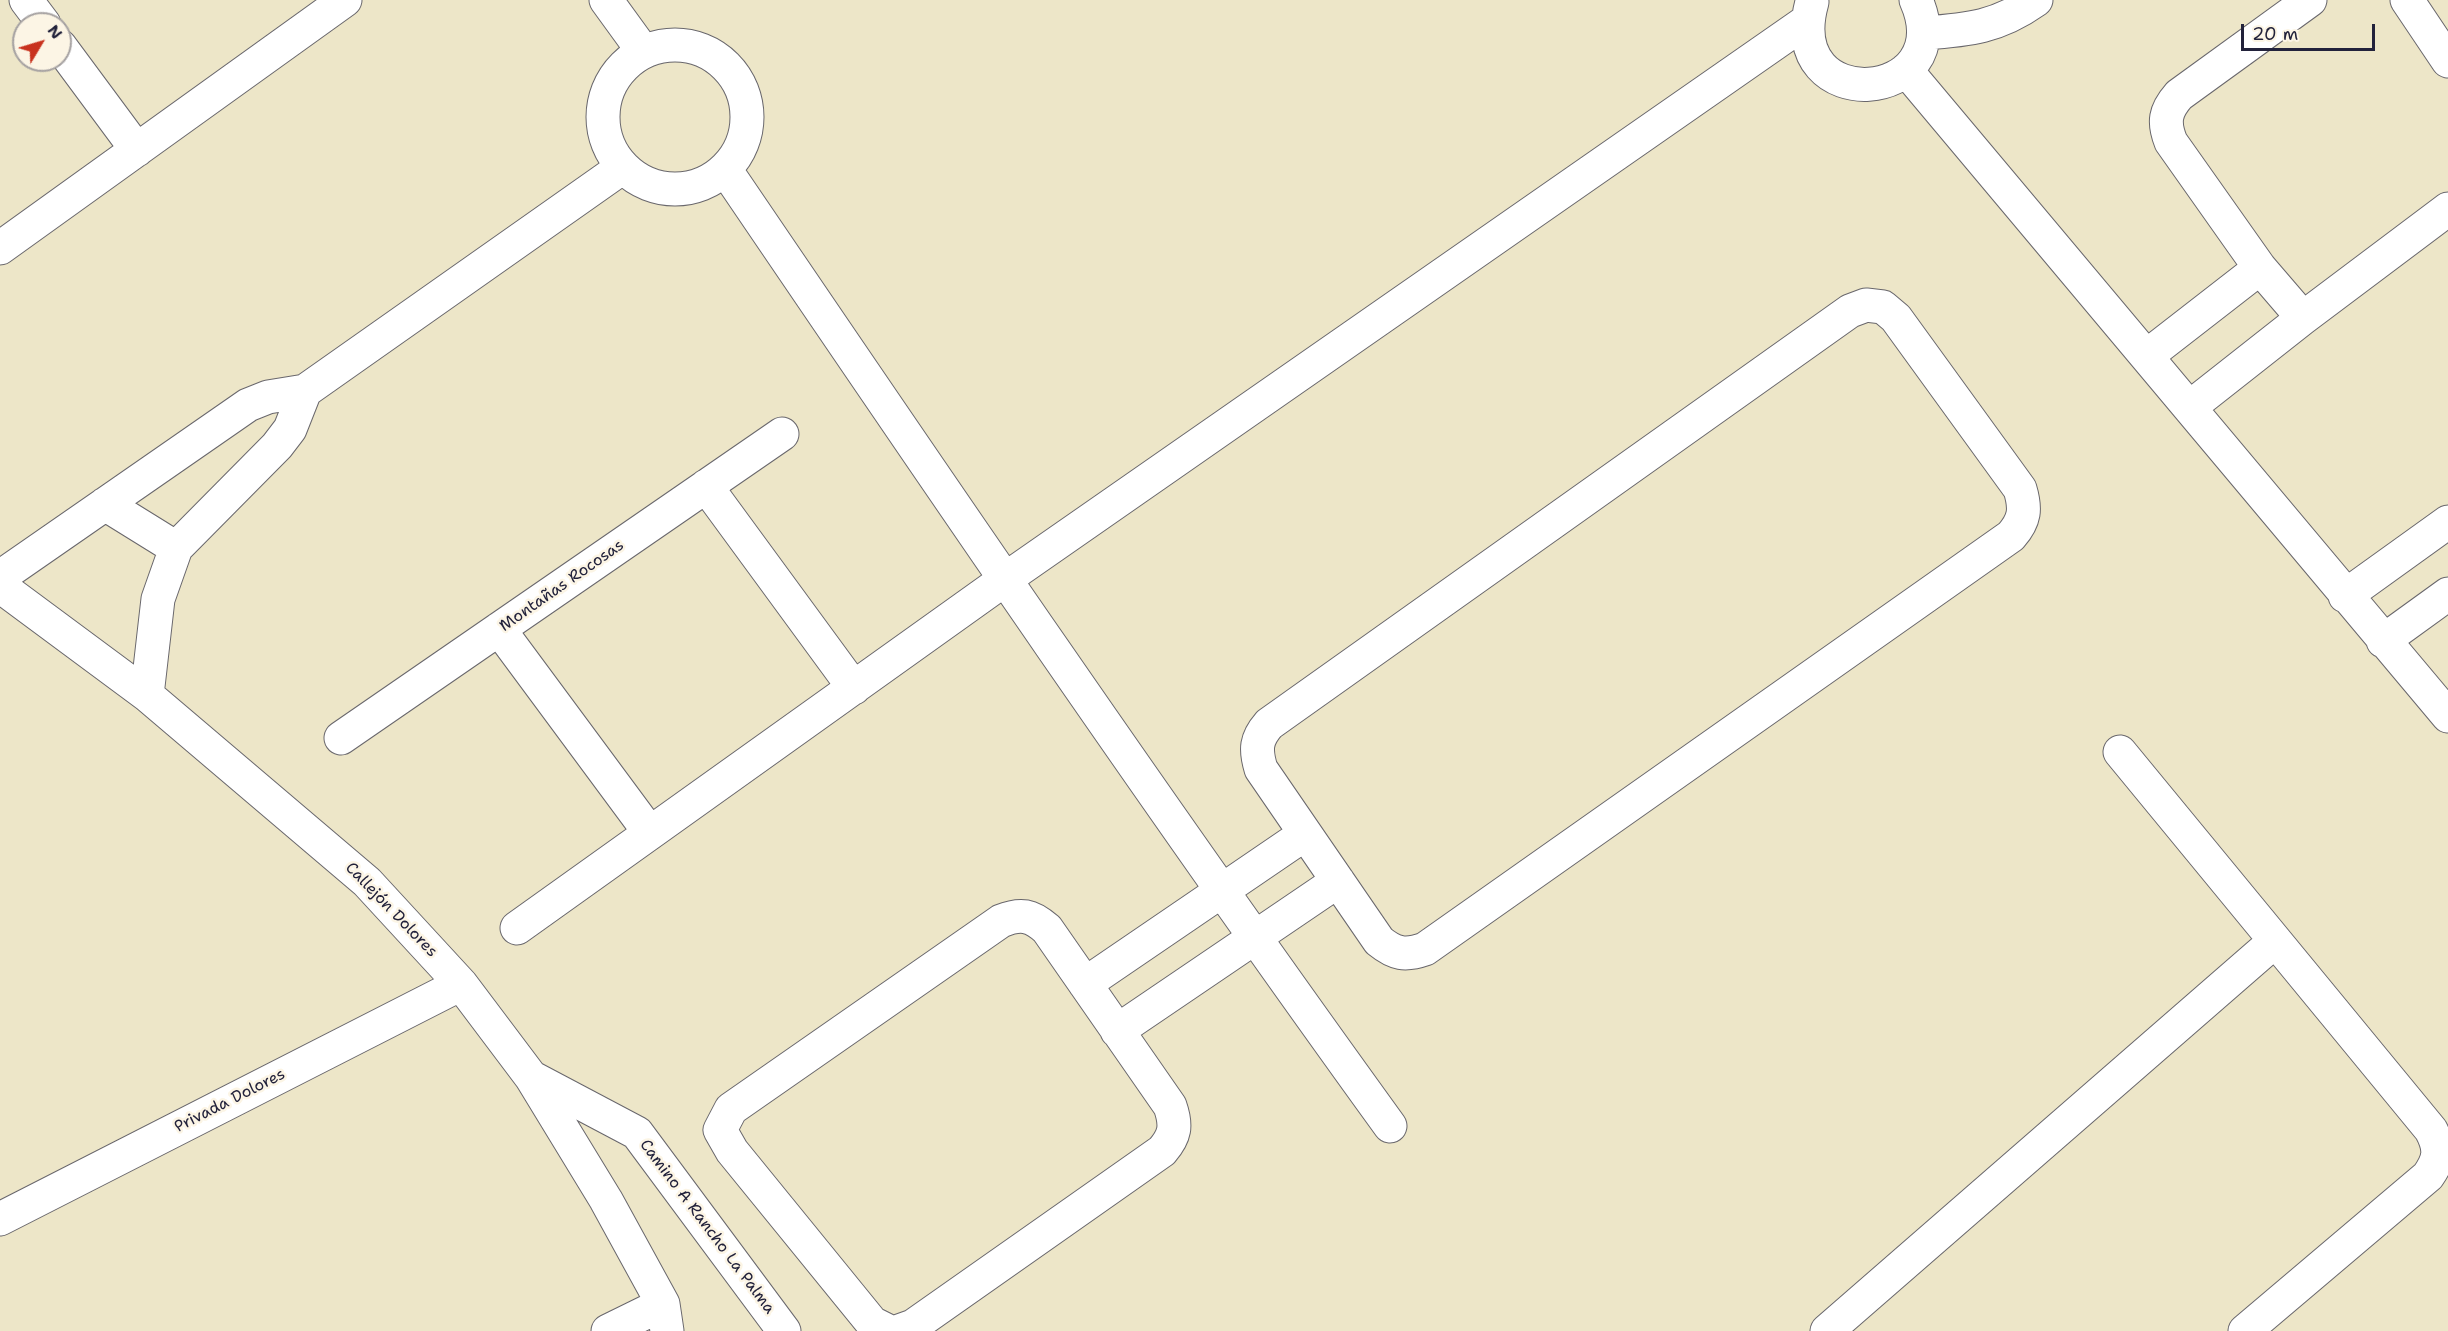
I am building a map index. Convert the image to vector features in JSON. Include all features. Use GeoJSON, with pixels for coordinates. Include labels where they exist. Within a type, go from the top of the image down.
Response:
{"type":"FeatureCollection","features":[{"type":"Feature","properties":{"kind":"street"},"geometry":{"type":"LineString","coordinates":[[0,248],[345,0]]}},
{"type":"Feature","properties":{"kind":"street"},"geometry":{"type":"LineString","coordinates":[[606,0],[643,51]]}},
{"type":"Feature","properties":{"kind":"street"},"geometry":{"type":"LineString","coordinates":[[1810,10],[1808,41],[1817,60],[1831,75],[1849,84],[1870,86],[1889,81],[1906,70],[1918,54],[1924,33],[1922,13],[1916,0]]}},
{"type":"Feature","properties":{"kind":"street"},"geometry":{"type":"LineString","coordinates":[[1924,33],[1984,27],[2016,14],[2036,0]]}},
{"type":"Feature","properties":{"kind":"street"},"geometry":{"type":"LineString","coordinates":[[2303,318],[2260,268],[2171,142],[2164,125],[2168,108],[2179,95],[2310,0]]}},
{"type":"Feature","properties":{"kind":"street"},"geometry":{"type":"LineString","coordinates":[[2407,0],[2448,61]]}},
{"type":"Feature","properties":{"kind":"street"},"geometry":{"type":"LineString","coordinates":[[518,928],[1004,580],[1810,10]]}},
{"type":"Feature","properties":{"kind":"street"},"geometry":{"type":"LineString","coordinates":[[665,45],[687,45],[709,53],[727,67],[740,85],[746,107],[746,129],[739,151],[725,168],[708,182],[686,188],[663,188],[641,180],[623,167],[611,148],[604,126],[604,104],[612,82],[625,65],[643,51],[665,45]]}},
{"type":"Feature","properties":{"kind":"street"},"geometry":{"type":"LineString","coordinates":[[72,62],[137,150]]}},
{"type":"Feature","properties":{"kind":"street"},"geometry":{"type":"LineString","coordinates":[[1906,70],[2148,355],[2345,596],[2448,717]]}},
{"type":"Feature","properties":{"kind":"street"},"geometry":{"type":"LineString","coordinates":[[0,577],[248,405],[268,397],[305,391],[623,167]]}},
{"type":"Feature","properties":{"kind":"street"},"geometry":{"type":"LineString","coordinates":[[725,168],[1004,580],[1254,938],[1390,1126]]}},
{"type":"Feature","properties":{"kind":"street"},"geometry":{"type":"LineString","coordinates":[[2190,406],[2448,209]]}},
{"type":"Feature","properties":{"kind":"street"},"geometry":{"type":"LineString","coordinates":[[2148,355],[2260,268]]}},
{"type":"Feature","properties":{"kind":"street"},"geometry":{"type":"LineString","coordinates":[[1866,304],[1883,307],[1896,318],[2020,489],[2025,506],[2023,523],[2012,536],[1425,949],[1409,955],[1392,952],[1379,941],[1305,834],[1261,769],[1256,753],[1259,736],[1269,724],[1850,311],[1866,304]]}},
{"type":"Feature","properties":{"kind":"street"},"geometry":{"type":"LineString","coordinates":[[147,695],[158,599],[176,548],[277,446],[290,429],[305,391]]}},
{"type":"Feature","properties":{"kind":"street","name":"Montañas Rocosas"},"geometry":{"type":"LineString","coordinates":[[341,738],[782,434]]}},
{"type":"Feature","properties":{"kind":"street"},"geometry":{"type":"LineString","coordinates":[[706,486],[854,688]]}},
{"type":"Feature","properties":{"kind":"street"},"geometry":{"type":"LineString","coordinates":[[105,504],[176,548]]}},
{"type":"Feature","properties":{"kind":"street"},"geometry":{"type":"LineString","coordinates":[[2345,596],[2448,522]]}},
{"type":"Feature","properties":{"kind":"street","name":"Callejón Dolores"},"geometry":{"type":"LineString","coordinates":[[0,586],[147,695],[367,882],[461,984],[531,1077],[606,1200],[665,1317]]}},
{"type":"Feature","properties":{"kind":"street"},"geometry":{"type":"LineString","coordinates":[[2383,641],[2448,594]]}},
{"type":"Feature","properties":{"kind":"street"},"geometry":{"type":"LineString","coordinates":[[499,629],[650,833]]}},
{"type":"Feature","properties":{"kind":"street"},"geometry":{"type":"LineString","coordinates":[[2120,752],[2432,1130],[2439,1146],[2437,1163],[2428,1176],[2252,1329]]}},
{"type":"Feature","properties":{"kind":"street"},"geometry":{"type":"LineString","coordinates":[[1085,984],[1305,834]]}},
{"type":"Feature","properties":{"kind":"street"},"geometry":{"type":"LineString","coordinates":[[1117,1031],[1338,881]]}},
{"type":"Feature","properties":{"kind":"street"},"geometry":{"type":"LineString","coordinates":[[888,1331],[872,1323],[732,1151],[720,1130],[731,1109],[1001,921],[1017,915],[1034,918],[1047,929],[1170,1106],[1176,1122],[1173,1139],[1162,1151],[923,1320],[898,1331]]}},
{"type":"Feature","properties":{"kind":"street"},"geometry":{"type":"LineString","coordinates":[[1827,1331],[2275,941]]}},
{"type":"Feature","properties":{"kind":"street","name":"Privada Dolores"},"geometry":{"type":"LineString","coordinates":[[0,1219],[461,984]]}},
{"type":"Feature","properties":{"kind":"street","name":"Camino A Rancho La Palma"},"geometry":{"type":"LineString","coordinates":[[531,1077],[637,1133],[784,1331]]}},
{"type":"Feature","properties":{"kind":"street"},"geometry":{"type":"LineString","coordinates":[[608,1331],[665,1317]]}}]}
